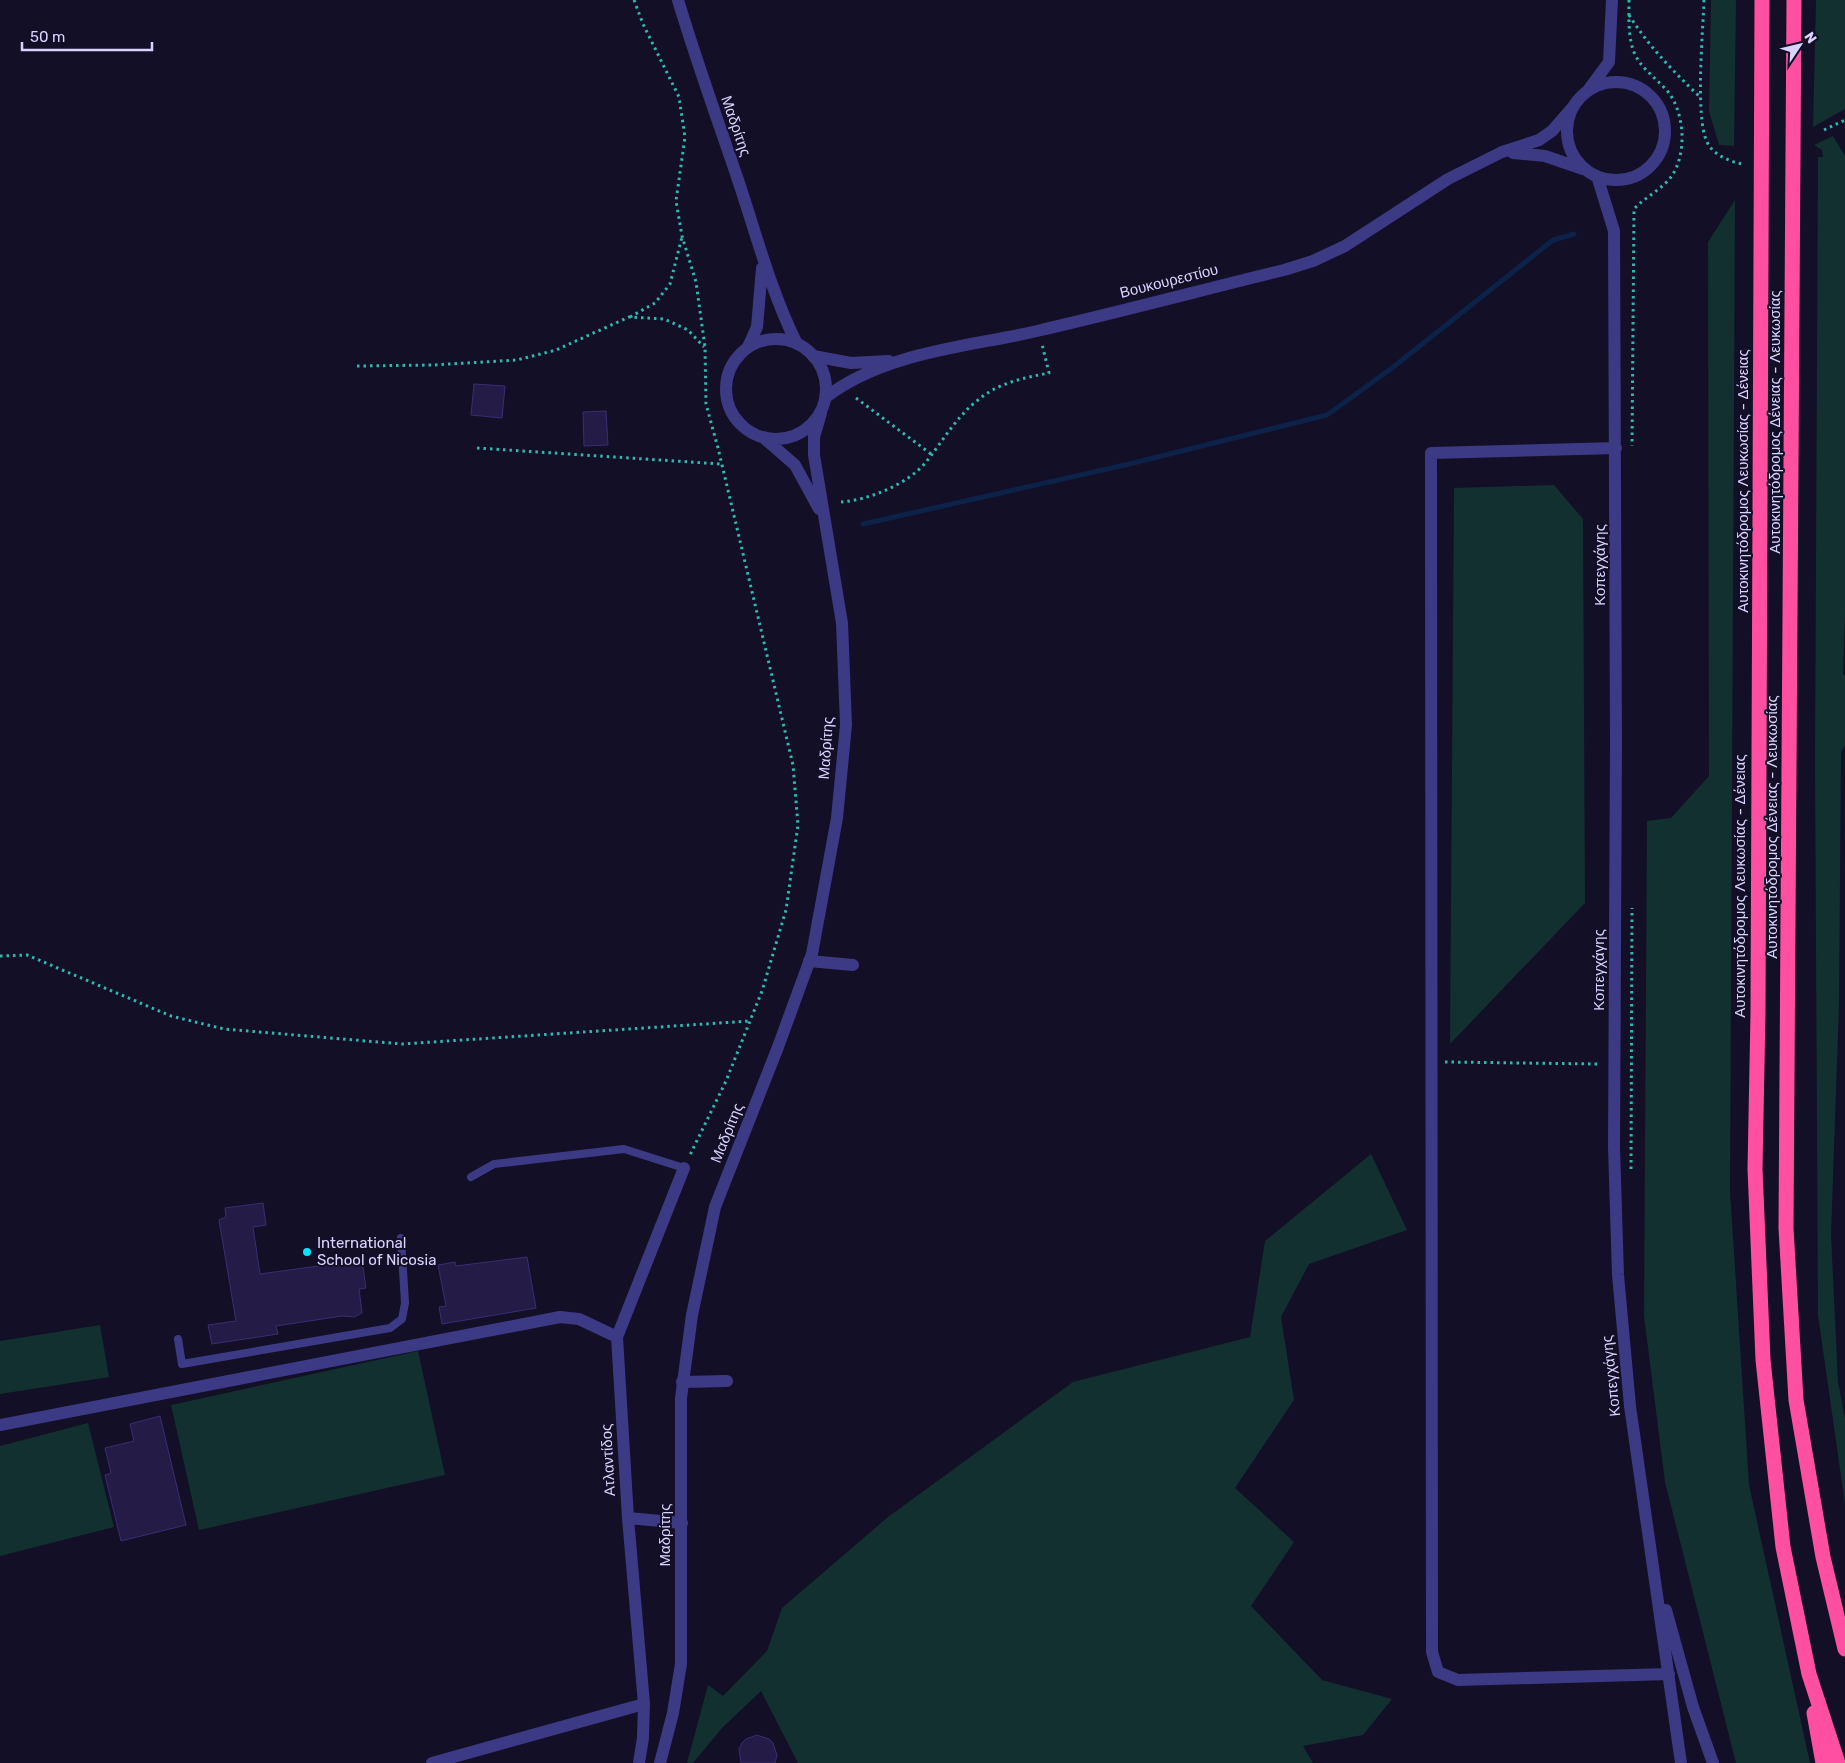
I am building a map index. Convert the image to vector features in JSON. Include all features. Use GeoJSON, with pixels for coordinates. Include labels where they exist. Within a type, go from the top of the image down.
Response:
{"type":"FeatureCollection","features":[{"type":"Feature","properties":{"kind":"highway","name":"Αυτοκινητόδρομος Λευκωσίας - Δένειας"},"geometry":{"type":"LineString","coordinates":[[1762,0],[1756,1169],[1763,1360],[1783,1547],[1809,1674],[1838,1763]]}},
{"type":"Feature","properties":{"kind":"highway","name":"Αυτοκινητόδρομος Δένειας - Λευκωσίας"},"geometry":{"type":"LineString","coordinates":[[1794,0],[1786,1228],[1796,1400],[1823,1558],[1845,1649]]}},
{"type":"Feature","properties":{"kind":"highway"},"geometry":{"type":"LineString","coordinates":[[1809,1674],[1823,1763]]}},
{"type":"Feature","properties":{"kind":"street","name":"Μαδρίτης"},"geometry":{"type":"LineString","coordinates":[[678,0],[700,73],[738,180],[762,264],[796,342]]}},
{"type":"Feature","properties":{"kind":"street"},"geometry":{"type":"LineString","coordinates":[[1592,173],[1577,161],[1570,148],[1567,135],[1568,120],[1573,107],[1609,62],[1612,0]]}},
{"type":"Feature","properties":{"kind":"street"},"geometry":{"type":"LineString","coordinates":[[1502,152],[1545,156],[1613,180],[1630,178],[1645,170],[1656,158],[1663,143],[1664,126],[1660,109],[1650,96],[1636,86],[1619,82],[1602,84],[1587,91]]}},
{"type":"Feature","properties":{"kind":"street","name":"Βουκουρεστίου"},"geometry":{"type":"LineString","coordinates":[[826,397],[845,383],[896,361],[1039,330],[1284,270],[1313,261],[1345,246],[1448,179],[1502,152],[1539,140],[1552,131],[1573,107]]}},
{"type":"Feature","properties":{"kind":"street","name":"Κοπεγχάγης"},"geometry":{"type":"LineString","coordinates":[[1592,173],[1614,231],[1616,448],[1614,1147],[1618,1276],[1630,1406],[1681,1763]]}},
{"type":"Feature","properties":{"kind":"street","name":"Μαδρίτης"},"geometry":{"type":"LineString","coordinates":[[748,347],[757,327],[762,264]]}},
{"type":"Feature","properties":{"kind":"street"},"geometry":{"type":"LineString","coordinates":[[780,338],[796,342],[820,364],[826,380],[826,397],[821,413],[810,426],[796,435],[780,439],[764,438],[749,432],[736,420],[728,406],[725,389],[728,373],[748,347],[763,340],[780,338]]}},
{"type":"Feature","properties":{"kind":"street"},"geometry":{"type":"LineString","coordinates":[[813,356],[851,363],[896,361]]}},
{"type":"Feature","properties":{"kind":"street","name":"Μαδρίτης"},"geometry":{"type":"LineString","coordinates":[[660,1763],[673,1713],[681,1664],[682,1382],[692,1314],[715,1208],[778,1047],[809,961],[837,818],[846,724],[842,622],[814,455],[814,437],[821,413]]}},
{"type":"Feature","properties":{"kind":"street","name":"Μαδρίτης"},"geometry":{"type":"LineString","coordinates":[[764,438],[795,465],[824,520]]}},
{"type":"Feature","properties":{"kind":"street"},"geometry":{"type":"LineString","coordinates":[[1616,448],[1431,453],[1432,1652],[1438,1672],[1458,1680],[1669,1674]]}},
{"type":"Feature","properties":{"kind":"street"},"geometry":{"type":"LineString","coordinates":[[809,961],[853,965]]}},
{"type":"Feature","properties":{"kind":"street","name":"Ατλαντίδος"},"geometry":{"type":"LineString","coordinates":[[639,1763],[643,1738],[644,1704],[628,1518],[617,1337],[684,1168]]}},
{"type":"Feature","properties":{"kind":"street"},"geometry":{"type":"LineString","coordinates":[[0,1425],[560,1317],[579,1319],[617,1337]]}},
{"type":"Feature","properties":{"kind":"street"},"geometry":{"type":"LineString","coordinates":[[682,1382],[727,1382]]}},
{"type":"Feature","properties":{"kind":"street"},"geometry":{"type":"LineString","coordinates":[[628,1518],[682,1522]]}},
{"type":"Feature","properties":{"kind":"street"},"geometry":{"type":"LineString","coordinates":[[1650,1541],[1683,1671],[1713,1763]]}},
{"type":"Feature","properties":{"kind":"street"},"geometry":{"type":"LineString","coordinates":[[432,1763],[644,1704]]}},
{"type":"Feature","properties":{"kind":"lane"},"geometry":{"type":"LineString","coordinates":[[471,1177],[494,1164],[624,1149],[684,1168]]}},
{"type":"Feature","properties":{"kind":"lane"},"geometry":{"type":"LineString","coordinates":[[178,1339],[182,1364],[390,1328],[402,1318],[404,1304],[401,1238]]}},
{"type":"Feature","properties":{"kind":"path"},"geometry":{"type":"LineString","coordinates":[[634,0],[679,97],[685,137],[676,202],[682,236],[696,282],[705,348],[706,404],[793,765],[798,825],[786,910],[762,991],[726,1081],[684,1168]]}},
{"type":"Feature","properties":{"kind":"path"},"geometry":{"type":"LineString","coordinates":[[1629,0],[1632,46],[1642,66],[1669,94],[1681,126],[1681,153],[1672,176],[1634,209],[1632,456]]}},
{"type":"Feature","properties":{"kind":"path"},"geometry":{"type":"LineString","coordinates":[[1704,0],[1701,112],[1707,143],[1725,160],[1742,164]]}},
{"type":"Feature","properties":{"kind":"path"},"geometry":{"type":"LineString","coordinates":[[1629,15],[1642,36],[1668,66],[1701,98]]}},
{"type":"Feature","properties":{"kind":"path"},"geometry":{"type":"LineString","coordinates":[[1824,130],[1845,120]]}},
{"type":"Feature","properties":{"kind":"path"},"geometry":{"type":"LineString","coordinates":[[357,366],[433,365],[517,360],[556,350],[655,303],[670,284],[682,236]]}},
{"type":"Feature","properties":{"kind":"path"},"geometry":{"type":"LineString","coordinates":[[629,317],[664,319],[688,330],[705,348]]}},
{"type":"Feature","properties":{"kind":"path"},"geometry":{"type":"LineString","coordinates":[[840,502],[856,501],[883,492],[917,470],[932,454],[952,426],[977,400],[1019,378],[1049,373],[1042,343]]}},
{"type":"Feature","properties":{"kind":"path"},"geometry":{"type":"LineString","coordinates":[[856,398],[932,454]]}},
{"type":"Feature","properties":{"kind":"path"},"geometry":{"type":"LineString","coordinates":[[477,448],[721,464]]}},
{"type":"Feature","properties":{"kind":"path"},"geometry":{"type":"LineString","coordinates":[[1631,1174],[1632,901]]}},
{"type":"Feature","properties":{"kind":"path"},"geometry":{"type":"LineString","coordinates":[[0,956],[27,955],[171,1016],[224,1029],[244,1031],[402,1044],[750,1021]]}},
{"type":"Feature","properties":{"kind":"path"},"geometry":{"type":"LineString","coordinates":[[1439,1062],[1599,1064]]}},
{"type":"Feature","properties":{"kind":"green space"},"geometry":{"type":"Polygon","coordinates":[[[1711,0],[1736,0],[1734,146],[1719,145],[1709,111],[1711,0]]]}},
{"type":"Feature","properties":{"kind":"green space"},"geometry":{"type":"Polygon","coordinates":[[[1816,0],[1845,0],[1845,109],[1813,127],[1816,0]]]}},
{"type":"Feature","properties":{"kind":"green space"},"geometry":{"type":"Polygon","coordinates":[[[1833,136],[1845,156],[1845,612],[1843,675],[1845,675],[1845,745],[1841,752],[1839,1005],[1831,1235],[1838,1382],[1845,1418],[1845,1504],[1818,1315],[1815,762],[1818,157],[1823,157],[1822,150],[1814,145],[1833,136]]]}},
{"type":"Feature","properties":{"kind":"green space"},"geometry":{"type":"Polygon","coordinates":[[[1735,200],[1730,1191],[1749,1485],[1810,1763],[1736,1763],[1665,1482],[1644,1316],[1647,821],[1671,818],[1709,776],[1708,242],[1735,200]]]}},
{"type":"Feature","properties":{"kind":"green space"},"geometry":{"type":"Polygon","coordinates":[[[1554,485],[1583,519],[1585,903],[1450,1044],[1454,488],[1554,485]]]}},
{"type":"Feature","properties":{"kind":"green space"},"geometry":{"type":"Polygon","coordinates":[[[1371,1154],[1407,1230],[1309,1264],[1281,1317],[1294,1400],[1235,1488],[1294,1542],[1251,1606],[1322,1680],[1392,1699],[1363,1735],[1303,1746],[1313,1763],[798,1763],[761,1691],[722,1728],[693,1763],[687,1763],[708,1685],[723,1696],[767,1651],[782,1608],[888,1517],[1073,1382],[1250,1337],[1265,1241],[1371,1154]]]}},
{"type":"Feature","properties":{"kind":"green space"},"geometry":{"type":"Polygon","coordinates":[[[100,1325],[109,1377],[0,1394],[0,1341],[100,1325]]]}},
{"type":"Feature","properties":{"kind":"green space"},"geometry":{"type":"Polygon","coordinates":[[[418,1351],[445,1475],[199,1530],[171,1405],[418,1351]]]}},
{"type":"Feature","properties":{"kind":"green space"},"geometry":{"type":"Polygon","coordinates":[[[88,1423],[114,1527],[0,1556],[0,1446],[88,1423]]]}},
{"type":"Feature","properties":{"kind":"building"},"geometry":{"type":"Polygon","coordinates":[[[474,384],[505,386],[502,418],[471,415],[474,384]]]}},
{"type":"Feature","properties":{"kind":"building"},"geometry":{"type":"Polygon","coordinates":[[[606,411],[608,445],[584,446],[583,412],[606,411]]]}},
{"type":"Feature","properties":{"kind":"building"},"geometry":{"type":"Polygon","coordinates":[[[263,1203],[266,1225],[253,1227],[260,1274],[362,1260],[366,1288],[359,1289],[362,1313],[354,1317],[342,1316],[276,1326],[278,1334],[212,1344],[208,1325],[236,1321],[219,1220],[226,1217],[225,1208],[263,1203]]]}},
{"type":"Feature","properties":{"kind":"building"},"geometry":{"type":"Polygon","coordinates":[[[527,1257],[536,1308],[442,1324],[439,1307],[446,1306],[438,1265],[455,1262],[456,1266],[527,1257]]]}},
{"type":"Feature","properties":{"kind":"building"},"geometry":{"type":"Polygon","coordinates":[[[160,1416],[186,1525],[121,1541],[105,1475],[111,1473],[105,1448],[134,1441],[130,1424],[160,1416]]]}},
{"type":"Feature","properties":{"kind":"building"},"geometry":{"type":"Polygon","coordinates":[[[757,1735],[769,1739],[773,1743],[777,1755],[775,1763],[741,1763],[739,1749],[742,1743],[746,1739],[757,1735]]]}},
{"type":"Feature","properties":{"kind":"waterway"},"geometry":{"type":"LineString","coordinates":[[863,524],[1125,465],[1327,415],[1392,368],[1553,240],[1574,234]]}},
{"type":"Feature","properties":{"kind":"place","name":"International School of Nicosia"},"geometry":{"type":"Point","coordinates":[307,1252]}}]}
